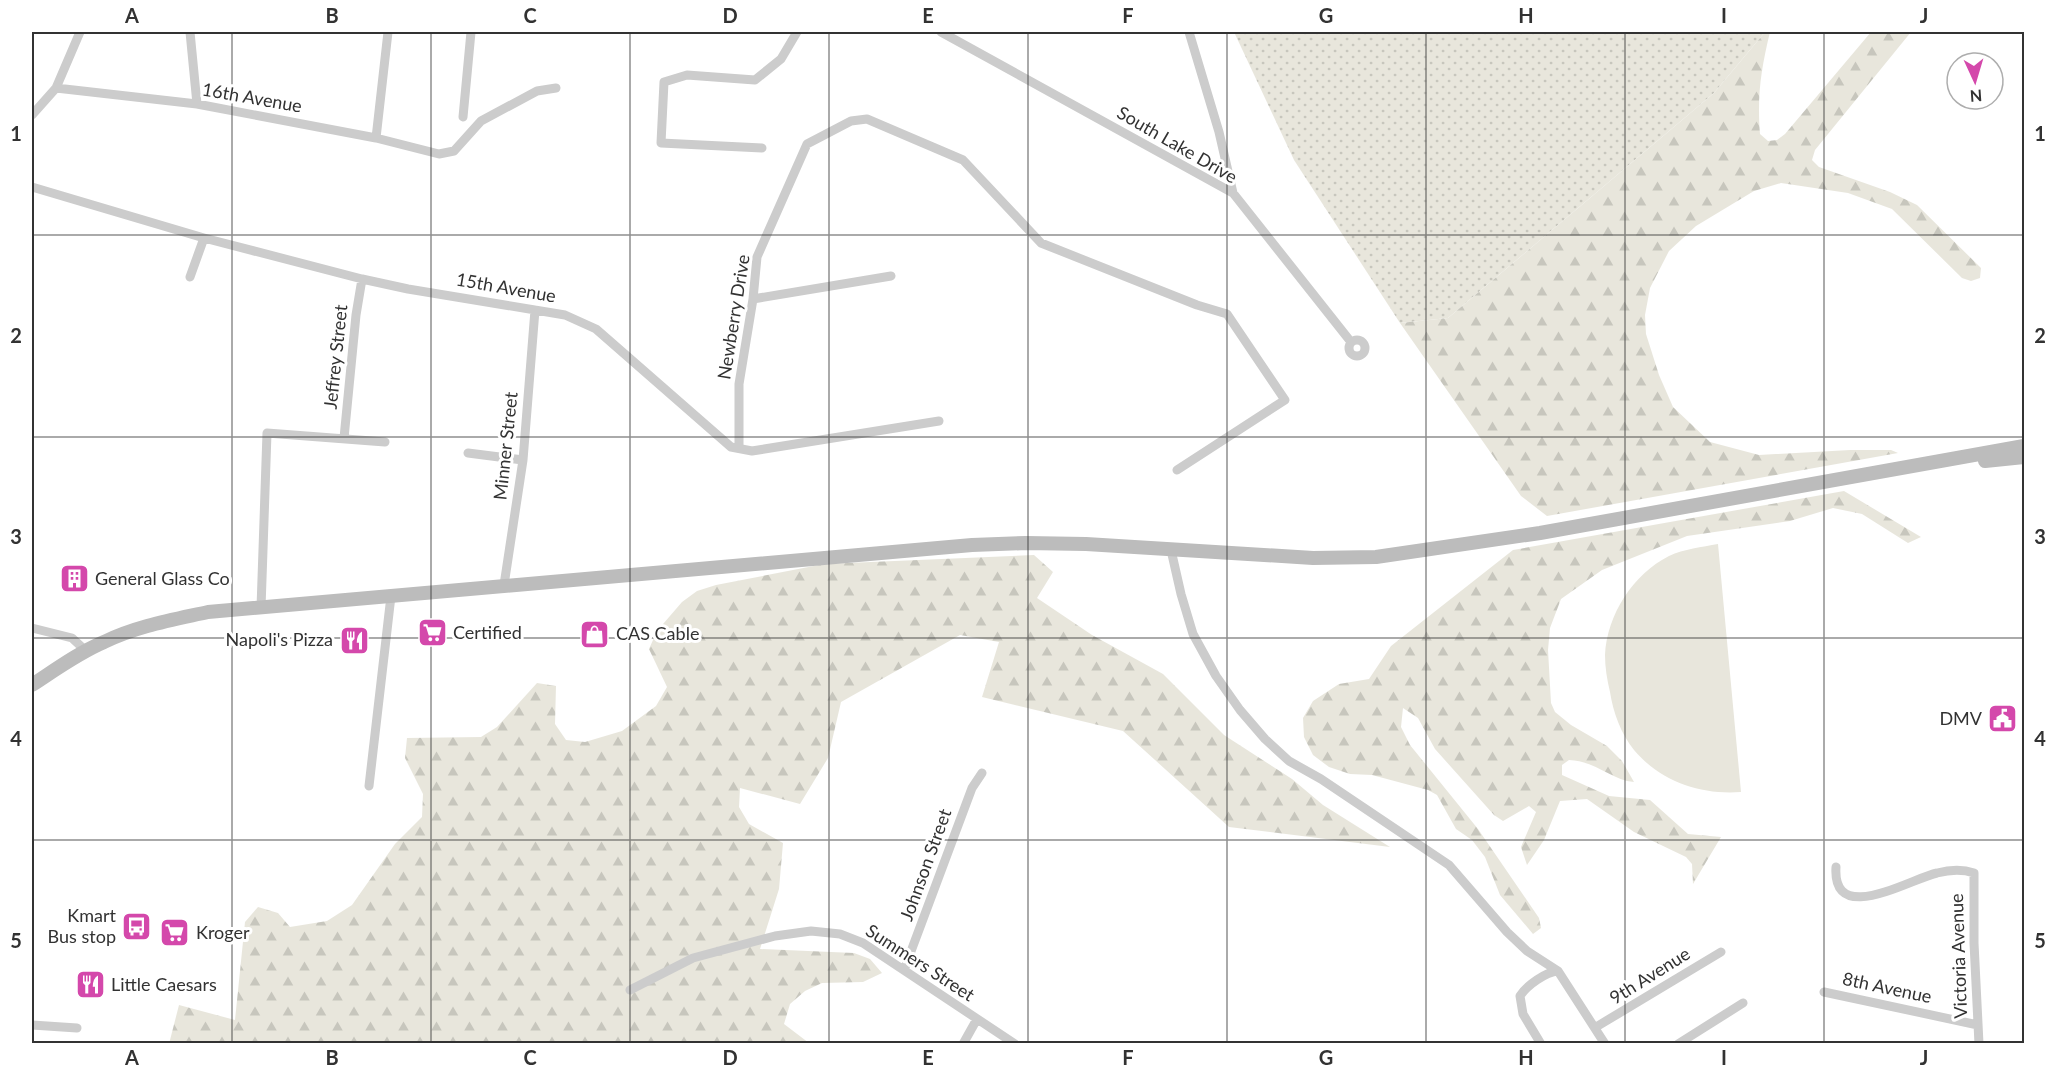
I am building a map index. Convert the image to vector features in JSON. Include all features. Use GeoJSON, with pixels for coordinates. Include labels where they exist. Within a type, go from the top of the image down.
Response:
{"type":"FeatureCollection","features":[{"type":"Feature","properties":{"kind":"main road"},"geometry":{"type":"LineString","coordinates":[[1945,460],[1968,452],[2025,439]]}},
{"type":"Feature","properties":{"kind":"main road"},"geometry":{"type":"LineString","coordinates":[[32,685],[86,651],[125,633],[148,625],[208,612],[972,544],[1038,543],[1313,558],[1376,557],[1540,533],[2025,446]]}},
{"type":"Feature","properties":{"kind":"main road"},"geometry":{"type":"LineString","coordinates":[[1945,460],[1968,463],[2025,457]]}},
{"type":"Feature","properties":{"kind":"street"},"geometry":{"type":"LineString","coordinates":[[32,115],[56,88],[80,32]]}},
{"type":"Feature","properties":{"kind":"street"},"geometry":{"type":"LineString","coordinates":[[190,32],[196,104]]}},
{"type":"Feature","properties":{"kind":"street"},"geometry":{"type":"LineString","coordinates":[[376,138],[388,32]]}},
{"type":"Feature","properties":{"kind":"street"},"geometry":{"type":"LineString","coordinates":[[463,117],[471,32]]}},
{"type":"Feature","properties":{"kind":"street"},"geometry":{"type":"LineString","coordinates":[[762,148],[661,143],[664,82],[687,75],[755,80],[781,59],[797,32]]}},
{"type":"Feature","properties":{"kind":"street","name":"South Lake Drive"},"geometry":{"type":"LineString","coordinates":[[940,32],[1233,194],[1351,342]]}},
{"type":"Feature","properties":{"kind":"street"},"geometry":{"type":"LineString","coordinates":[[1189,32],[1219,132],[1233,194]]}},
{"type":"Feature","properties":{"kind":"street","name":"16th Avenue"},"geometry":{"type":"LineString","coordinates":[[56,88],[196,104],[376,138],[439,154],[454,152],[481,121],[537,91],[556,88]]}},
{"type":"Feature","properties":{"kind":"street","name":"Newberry Drive"},"geometry":{"type":"LineString","coordinates":[[739,448],[739,384],[753,299],[757,256],[807,144],[850,121],[867,119],[963,160],[1041,243],[1197,305],[1227,314],[1285,400],[1177,470]]}},
{"type":"Feature","properties":{"kind":"street","name":"15th Avenue"},"geometry":{"type":"LineString","coordinates":[[32,187],[204,238],[362,279],[408,289],[565,315],[596,329],[731,447],[739,448]]}},
{"type":"Feature","properties":{"kind":"street"},"geometry":{"type":"LineString","coordinates":[[190,278],[204,238]]}},
{"type":"Feature","properties":{"kind":"street"},"geometry":{"type":"LineString","coordinates":[[753,299],[891,276]]}},
{"type":"Feature","properties":{"kind":"street","name":"Jeffrey Street"},"geometry":{"type":"LineString","coordinates":[[344,438],[356,315],[362,279]]}},
{"type":"Feature","properties":{"kind":"street","name":"Minner Street"},"geometry":{"type":"LineString","coordinates":[[504,585],[523,460],[535,309]]}},
{"type":"Feature","properties":{"kind":"street"},"geometry":{"type":"LineString","coordinates":[[739,448],[752,451],[939,421]]}},
{"type":"Feature","properties":{"kind":"street"},"geometry":{"type":"LineString","coordinates":[[261,608],[267,433],[385,442]]}},
{"type":"Feature","properties":{"kind":"street"},"geometry":{"type":"LineString","coordinates":[[468,453],[523,460]]}},
{"type":"Feature","properties":{"kind":"street"},"geometry":{"type":"LineString","coordinates":[[1171,550],[1193,634],[1216,675],[1240,710],[1265,739],[1288,761],[1339,790],[1449,865],[1507,932],[1527,951],[1558,971],[1605,1044]]}},
{"type":"Feature","properties":{"kind":"street"},"geometry":{"type":"LineString","coordinates":[[369,786],[391,596]]}},
{"type":"Feature","properties":{"kind":"street"},"geometry":{"type":"LineString","coordinates":[[32,628],[72,638],[86,651]]}},
{"type":"Feature","properties":{"kind":"street","name":"Johnson Street"},"geometry":{"type":"LineString","coordinates":[[904,970],[972,788],[982,773]]}},
{"type":"Feature","properties":{"kind":"street","name":"Victoria Avenue"},"geometry":{"type":"LineString","coordinates":[[1836,867],[1840,890],[1853,897],[1879,896],[1913,880],[1939,872],[1955,870],[1974,873],[1974,943],[1979,1044]]}},
{"type":"Feature","properties":{"kind":"street","name":"Summers Street"},"geometry":{"type":"LineString","coordinates":[[630,990],[693,958],[775,936],[811,931],[840,934],[863,943],[1015,1044]]}},
{"type":"Feature","properties":{"kind":"street","name":"9th Avenue"},"geometry":{"type":"LineString","coordinates":[[1596,1027],[1721,952]]}},
{"type":"Feature","properties":{"kind":"street"},"geometry":{"type":"LineString","coordinates":[[1541,1044],[1523,1014],[1520,996],[1536,981],[1553,971],[1558,971]]}},
{"type":"Feature","properties":{"kind":"street","name":"8th Avenue"},"geometry":{"type":"LineString","coordinates":[[1824,992],[1978,1025]]}},
{"type":"Feature","properties":{"kind":"street"},"geometry":{"type":"LineString","coordinates":[[1678,1044],[1743,1003]]}},
{"type":"Feature","properties":{"kind":"street"},"geometry":{"type":"LineString","coordinates":[[963,1044],[976,1019]]}},
{"type":"Feature","properties":{"kind":"street"},"geometry":{"type":"LineString","coordinates":[[32,1025],[77,1028]]}},
{"type":"Feature","properties":{"kind":"green space"},"geometry":{"type":"Polygon","coordinates":[[[1234,32],[1765,32],[1714,93],[1448,318],[1400,323],[1294,160],[1234,32]]]}},
{"type":"Feature","properties":{"kind":"green space"},"geometry":{"type":"Polygon","coordinates":[[[1765,32],[1770,32],[1760,83],[1759,120],[1760,134],[1768,141],[1777,140],[1785,134],[1871,32],[1911,32],[1815,150],[1812,160],[1819,167],[1890,192],[1917,205],[1981,268],[1980,278],[1971,281],[1962,278],[1892,209],[1848,193],[1781,183],[1754,191],[1696,226],[1669,251],[1650,288],[1645,315],[1646,334],[1659,375],[1673,407],[1710,442],[1759,455],[1850,450],[1891,450],[1898,453],[1547,516],[1521,496],[1400,323],[1448,318],[1714,93],[1765,32]]]}},
{"type":"Feature","properties":{"kind":"green space"},"geometry":{"type":"Polygon","coordinates":[[[1844,491],[1921,537],[1908,543],[1862,514],[1833,508],[1790,521],[1687,536],[1602,570],[1561,599],[1550,628],[1548,650],[1551,703],[1555,712],[1571,725],[1607,746],[1622,761],[1634,782],[1618,778],[1579,761],[1569,760],[1562,765],[1562,775],[1609,796],[1650,800],[1688,834],[1721,837],[1693,884],[1692,864],[1686,857],[1634,832],[1587,799],[1560,801],[1544,840],[1527,865],[1521,847],[1536,812],[1529,806],[1503,821],[1494,815],[1435,749],[1418,718],[1403,708],[1401,727],[1410,745],[1478,829],[1539,918],[1541,928],[1533,934],[1500,895],[1485,857],[1472,840],[1456,829],[1437,795],[1428,790],[1372,775],[1350,774],[1329,767],[1313,755],[1304,737],[1303,718],[1313,701],[1339,684],[1369,679],[1391,646],[1513,550],[1844,491]]]}},
{"type":"Feature","properties":{"kind":"green space"},"geometry":{"type":"Polygon","coordinates":[[[1718,544],[1741,792],[1711,791],[1683,784],[1669,778],[1645,761],[1629,744],[1615,715],[1606,669],[1605,655],[1611,625],[1624,597],[1633,585],[1644,573],[1669,556],[1718,544]]]}},
{"type":"Feature","properties":{"kind":"green space"},"geometry":{"type":"Polygon","coordinates":[[[1034,555],[1053,572],[1037,598],[1092,635],[1163,674],[1224,735],[1292,779],[1323,805],[1390,847],[1229,827],[1123,731],[982,697],[999,642],[960,635],[841,702],[828,758],[800,804],[740,788],[739,807],[749,824],[783,843],[779,889],[760,949],[854,953],[870,959],[882,973],[863,982],[822,983],[805,991],[790,1004],[784,1024],[809,1043],[169,1044],[179,1005],[235,1020],[245,922],[258,907],[278,913],[290,927],[327,921],[352,905],[395,844],[422,817],[423,794],[405,758],[407,738],[481,737],[497,727],[537,683],[556,686],[555,724],[566,740],[585,742],[622,731],[656,706],[667,687],[649,649],[657,631],[682,602],[697,591],[716,585],[824,564],[1034,555]]]}},
{"type":"Feature","properties":{"kind":"place","name":"General Glass Co"},"geometry":{"type":"Point","coordinates":[74,579]}},
{"type":"Feature","properties":{"kind":"place","name":"Certified"},"geometry":{"type":"Point","coordinates":[432,633]}},
{"type":"Feature","properties":{"kind":"place","name":"CAS Cable"},"geometry":{"type":"Point","coordinates":[595,634]}},
{"type":"Feature","properties":{"kind":"place","name":"Napoli's Pizza"},"geometry":{"type":"Point","coordinates":[354,640]}},
{"type":"Feature","properties":{"kind":"place","name":"DMV"},"geometry":{"type":"Point","coordinates":[2003,719]}},
{"type":"Feature","properties":{"kind":"place","name":"Kmart Bus stop"},"geometry":{"type":"Point","coordinates":[137,926]}},
{"type":"Feature","properties":{"kind":"place","name":"Kroger"},"geometry":{"type":"Point","coordinates":[175,933]}},
{"type":"Feature","properties":{"kind":"place","name":"Little Caesars"},"geometry":{"type":"Point","coordinates":[90,985]}}]}
